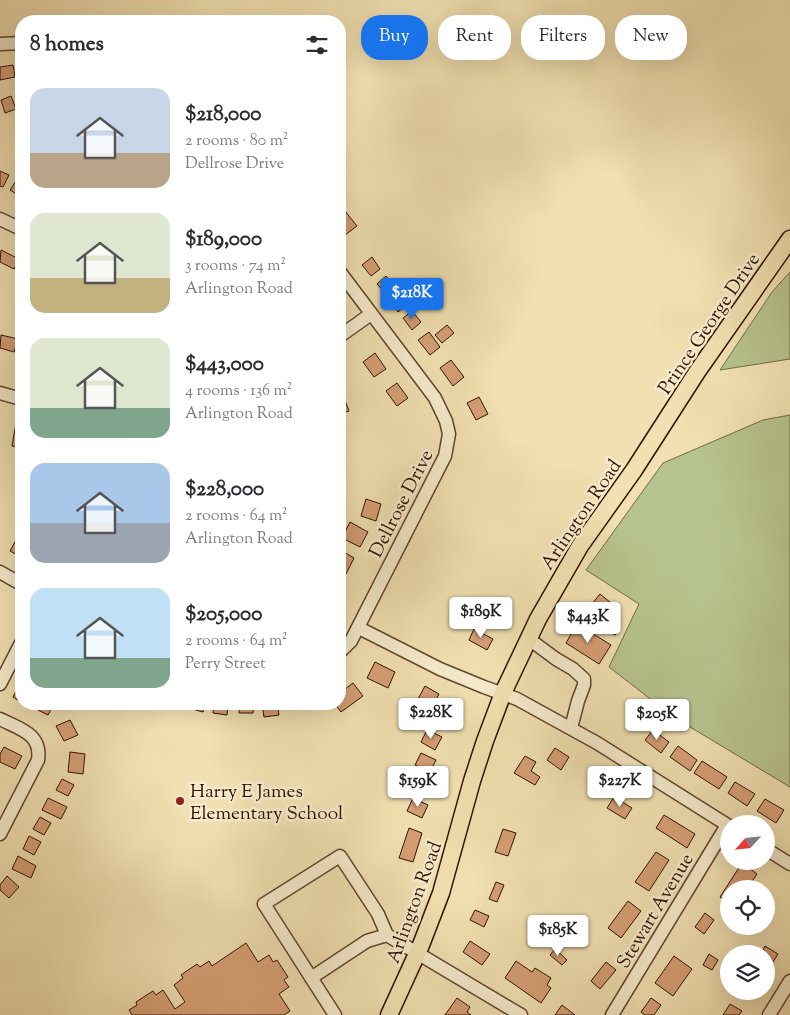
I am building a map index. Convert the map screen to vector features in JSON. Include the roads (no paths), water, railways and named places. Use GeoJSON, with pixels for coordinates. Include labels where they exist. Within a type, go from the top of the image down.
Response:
{"type":"FeatureCollection","features":[{"type":"Feature","properties":{"kind":"main road","name":"Prince George Drive"},"geometry":{"type":"LineString","coordinates":[[660,430],[697,372],[790,239]]}},
{"type":"Feature","properties":{"kind":"main road","name":"Arlington Road"},"geometry":{"type":"LineString","coordinates":[[390,1015],[418,954],[441,893],[472,781],[504,693],[528,639],[558,582],[580,546],[660,430]]}},
{"type":"Feature","properties":{"kind":"street"},"geometry":{"type":"LineString","coordinates":[[0,44],[15,43]]}},
{"type":"Feature","properties":{"kind":"street"},"geometry":{"type":"LineString","coordinates":[[0,218],[15,226]]}},
{"type":"Feature","properties":{"kind":"street","name":"Dellrose Drive"},"geometry":{"type":"LineString","coordinates":[[346,280],[435,398],[442,410],[448,434],[446,456],[359,628],[346,646]]}},
{"type":"Feature","properties":{"kind":"street"},"geometry":{"type":"LineString","coordinates":[[346,332],[371,314]]}},
{"type":"Feature","properties":{"kind":"street"},"geometry":{"type":"LineString","coordinates":[[0,393],[15,397]]}},
{"type":"Feature","properties":{"kind":"street"},"geometry":{"type":"LineString","coordinates":[[0,572],[15,581]]}},
{"type":"Feature","properties":{"kind":"street"},"geometry":{"type":"LineString","coordinates":[[359,628],[440,669],[517,698],[597,743],[720,820]]}},
{"type":"Feature","properties":{"kind":"street"},"geometry":{"type":"LineString","coordinates":[[528,639],[573,669],[584,679],[584,685],[570,728]]}},
{"type":"Feature","properties":{"kind":"street"},"geometry":{"type":"LineString","coordinates":[[0,684],[15,655]]}},
{"type":"Feature","properties":{"kind":"street"},"geometry":{"type":"LineString","coordinates":[[0,718],[29,734],[37,744],[39,753],[38,760],[0,834]]}},
{"type":"Feature","properties":{"kind":"street","name":"Stewart Avenue"},"geometry":{"type":"LineString","coordinates":[[612,1015],[720,838]]}},
{"type":"Feature","properties":{"kind":"street"},"geometry":{"type":"LineString","coordinates":[[775,855],[790,864]]}},
{"type":"Feature","properties":{"kind":"street"},"geometry":{"type":"LineString","coordinates":[[335,1015],[264,904],[340,856],[378,914],[388,935],[521,1015]]}},
{"type":"Feature","properties":{"kind":"street"},"geometry":{"type":"LineString","coordinates":[[311,978],[367,941],[388,935]]}},
{"type":"Feature","properties":{"kind":"street"},"geometry":{"type":"LineString","coordinates":[[769,1015],[790,981]]}},
{"type":"Feature","properties":{"kind":"place","name":"Harry E James Elementary School"},"geometry":{"type":"Point","coordinates":[180,801]}}]}
